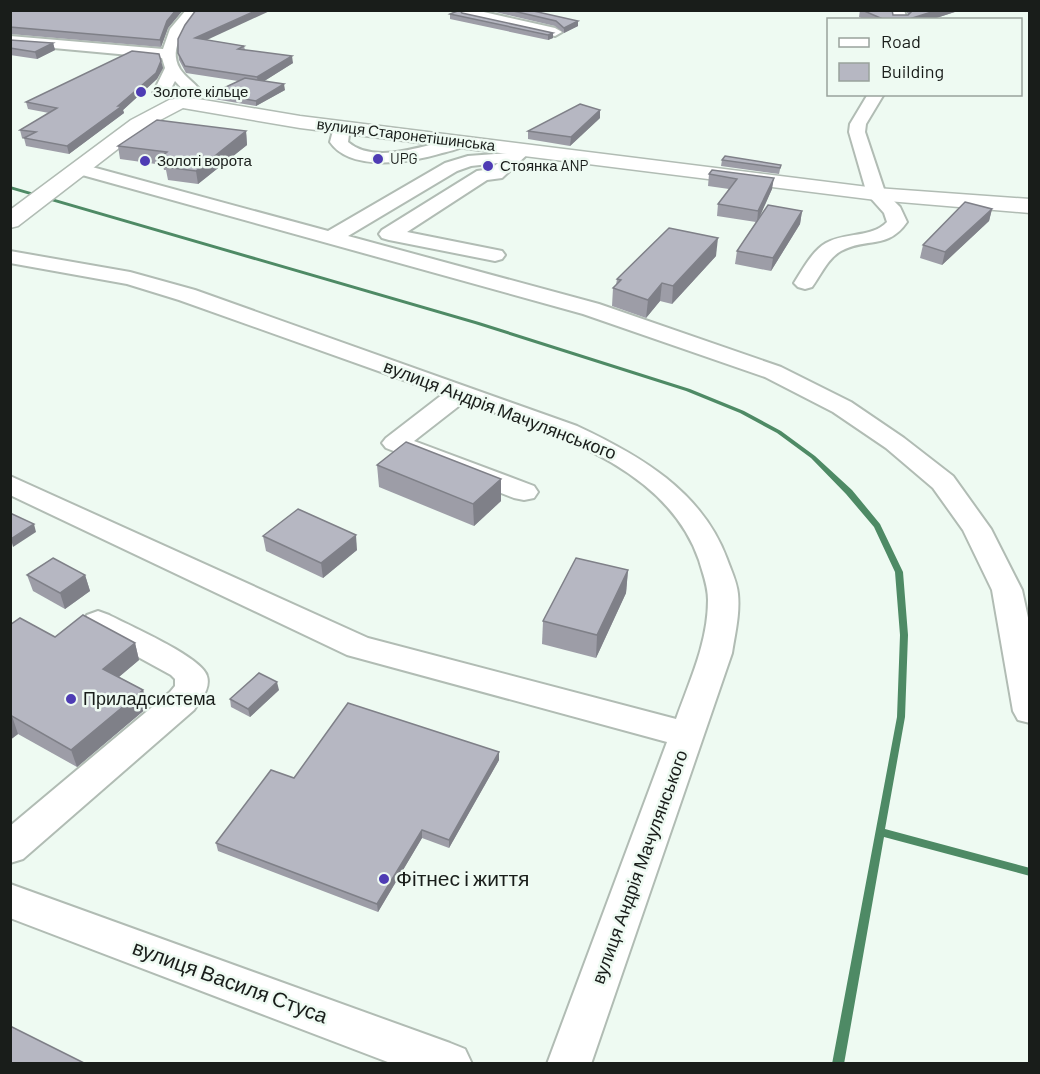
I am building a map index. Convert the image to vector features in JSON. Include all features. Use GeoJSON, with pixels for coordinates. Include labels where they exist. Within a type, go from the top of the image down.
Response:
{"type":"FeatureCollection","features":[{"type":"Feature","properties":{"kind":"main road","name":"вулиця Старонетішинська"},"geometry":{"type":"LineString","coordinates":[[178,97],[223,109],[459,142],[876,194],[1029,206]]}},
{"type":"Feature","properties":{"kind":"main road"},"geometry":{"type":"LineString","coordinates":[[10,221],[138,124],[178,97]]}},
{"type":"Feature","properties":{"kind":"street"},"geometry":{"type":"LineString","coordinates":[[178,97],[169,46],[173,36],[194,10]]}},
{"type":"Feature","properties":{"kind":"street"},"geometry":{"type":"LineString","coordinates":[[467,10],[468,13],[555,32]]}},
{"type":"Feature","properties":{"kind":"street"},"geometry":{"type":"LineString","coordinates":[[10,40],[172,62]]}},
{"type":"Feature","properties":{"kind":"street"},"geometry":{"type":"LineString","coordinates":[[172,62],[178,97]]}},
{"type":"Feature","properties":{"kind":"street"},"geometry":{"type":"LineString","coordinates":[[805,283],[831,249],[844,243],[888,232],[895,227],[897,222],[893,210],[876,194],[857,132],[858,124],[875,96]]}},
{"type":"Feature","properties":{"kind":"street"},"geometry":{"type":"LineString","coordinates":[[330,238],[451,167],[468,161],[513,155],[523,150]]}},
{"type":"Feature","properties":{"kind":"street"},"geometry":{"type":"LineString","coordinates":[[495,255],[388,234],[483,176],[496,174],[523,150]]}},
{"type":"Feature","properties":{"kind":"street"},"geometry":{"type":"LineString","coordinates":[[81,169],[591,309],[773,372],[842,407],[895,443],[943,482],[977,529],[1007,590],[1029,711]]}},
{"type":"Feature","properties":{"kind":"street","name":"вулиця Андрія Мачулянського"},"geometry":{"type":"LineString","coordinates":[[10,257],[130,279],[187,295],[549,425],[623,457],[648,474],[675,499],[697,525],[712,553],[722,587],[723,614],[716,653],[569,1064]]}},
{"type":"Feature","properties":{"kind":"street"},"geometry":{"type":"LineString","coordinates":[[460,393],[395,443],[524,492]]}},
{"type":"Feature","properties":{"kind":"street"},"geometry":{"type":"LineString","coordinates":[[13,488],[358,647],[688,735]]}},
{"type":"Feature","properties":{"kind":"street"},"geometry":{"type":"LineString","coordinates":[[10,848],[182,701],[191,688],[191,676],[182,667],[98,622]]}},
{"type":"Feature","properties":{"kind":"street","name":"вулиця Василя Стуса"},"geometry":{"type":"LineString","coordinates":[[10,901],[450,1064]]}},
{"type":"Feature","properties":{"kind":"building"},"geometry":{"type":"Polygon","coordinates":[[[10,10],[176,10],[167,21],[160,40],[10,27],[10,10]]]}},
{"type":"Feature","properties":{"kind":"building"},"geometry":{"type":"Polygon","coordinates":[[[196,10],[257,10],[195,38],[244,46],[238,49],[292,56],[257,77],[185,66],[178,53],[178,39],[196,10]]]}},
{"type":"Feature","properties":{"kind":"building"},"geometry":{"type":"Polygon","coordinates":[[[460,10],[462,13],[553,33],[548,35],[450,14],[460,10]]]}},
{"type":"Feature","properties":{"kind":"building"},"geometry":{"type":"Polygon","coordinates":[[[509,10],[529,10],[578,21],[564,28],[556,21],[509,10]]]}},
{"type":"Feature","properties":{"kind":"building"},"geometry":{"type":"Polygon","coordinates":[[[862,10],[892,10],[893,15],[908,15],[910,10],[938,10],[912,18],[880,18],[862,10]]]}},
{"type":"Feature","properties":{"kind":"building"},"geometry":{"type":"Polygon","coordinates":[[[10,40],[53,43],[35,52],[10,48],[10,40]]]}},
{"type":"Feature","properties":{"kind":"building"},"geometry":{"type":"Polygon","coordinates":[[[132,51],[159,54],[161,61],[156,73],[118,106],[122,106],[67,146],[24,138],[36,132],[20,130],[57,108],[26,102],[132,51]]]}},
{"type":"Feature","properties":{"kind":"building"},"geometry":{"type":"Polygon","coordinates":[[[245,78],[284,84],[256,101],[213,93],[245,78]]]}},
{"type":"Feature","properties":{"kind":"building"},"geometry":{"type":"Polygon","coordinates":[[[580,104],[600,110],[571,137],[528,131],[580,104]]]}},
{"type":"Feature","properties":{"kind":"building"},"geometry":{"type":"Polygon","coordinates":[[[157,120],[246,131],[196,171],[165,167],[175,159],[161,157],[167,152],[118,146],[157,120]]]}},
{"type":"Feature","properties":{"kind":"building"},"geometry":{"type":"Polygon","coordinates":[[[725,156],[781,165],[780,168],[722,160],[725,156]]]}},
{"type":"Feature","properties":{"kind":"building"},"geometry":{"type":"Polygon","coordinates":[[[712,170],[774,178],[758,211],[718,204],[737,179],[709,174],[712,170]]]}},
{"type":"Feature","properties":{"kind":"building"},"geometry":{"type":"Polygon","coordinates":[[[965,202],[992,209],[945,252],[923,245],[965,202]]]}},
{"type":"Feature","properties":{"kind":"building"},"geometry":{"type":"Polygon","coordinates":[[[768,205],[802,211],[773,258],[737,251],[768,205]]]}},
{"type":"Feature","properties":{"kind":"building"},"geometry":{"type":"Polygon","coordinates":[[[669,228],[718,238],[673,286],[662,283],[648,300],[613,288],[621,280],[617,279],[669,228]]]}},
{"type":"Feature","properties":{"kind":"building"},"geometry":{"type":"Polygon","coordinates":[[[406,442],[501,479],[473,504],[377,465],[406,442]]]}},
{"type":"Feature","properties":{"kind":"building"},"geometry":{"type":"Polygon","coordinates":[[[298,509],[356,535],[321,563],[263,536],[298,509]]]}},
{"type":"Feature","properties":{"kind":"building"},"geometry":{"type":"Polygon","coordinates":[[[10,513],[34,524],[10,539],[10,513]]]}},
{"type":"Feature","properties":{"kind":"building"},"geometry":{"type":"Polygon","coordinates":[[[53,558],[85,575],[60,593],[27,575],[53,558]]]}},
{"type":"Feature","properties":{"kind":"building"},"geometry":{"type":"Polygon","coordinates":[[[576,558],[628,570],[597,635],[543,621],[576,558]]]}},
{"type":"Feature","properties":{"kind":"building","name":"Приладсистема"},"geometry":{"type":"Polygon","coordinates":[[[83,615],[135,643],[103,669],[143,690],[71,750],[12,716],[10,717],[10,625],[20,618],[55,637],[83,615]]]}},
{"type":"Feature","properties":{"kind":"building"},"geometry":{"type":"Polygon","coordinates":[[[259,673],[277,682],[248,709],[230,699],[259,673]]]}},
{"type":"Feature","properties":{"kind":"building"},"geometry":{"type":"Polygon","coordinates":[[[348,703],[499,752],[449,840],[422,830],[377,904],[216,843],[271,770],[294,778],[348,703]]]}},
{"type":"Feature","properties":{"kind":"building"},"geometry":{"type":"Polygon","coordinates":[[[10,1026],[86,1064],[10,1064],[10,1026]]]}},
{"type":"Feature","properties":{"kind":"waterway"},"geometry":{"type":"LineString","coordinates":[[10,187],[477,323],[688,390],[742,412],[779,432],[813,457],[849,492],[877,526],[899,572],[904,635],[901,717],[838,1064]]}},
{"type":"Feature","properties":{"kind":"waterway"},"geometry":{"type":"LineString","coordinates":[[881,832],[1030,872]]}},
{"type":"Feature","properties":{"kind":"place","name":"Золоте кільце"},"geometry":{"type":"Point","coordinates":[141,92]}},
{"type":"Feature","properties":{"kind":"place","name":"UPG"},"geometry":{"type":"Point","coordinates":[378,159]}},
{"type":"Feature","properties":{"kind":"place","name":"Золоті ворота"},"geometry":{"type":"Point","coordinates":[145,161]}},
{"type":"Feature","properties":{"kind":"place","name":"Стоянка ANP"},"geometry":{"type":"Point","coordinates":[488,166]}},
{"type":"Feature","properties":{"kind":"place","name":"Приладсистема"},"geometry":{"type":"Point","coordinates":[71,699]}},
{"type":"Feature","properties":{"kind":"place","name":"Фітнес і життя"},"geometry":{"type":"Point","coordinates":[384,879]}}]}
